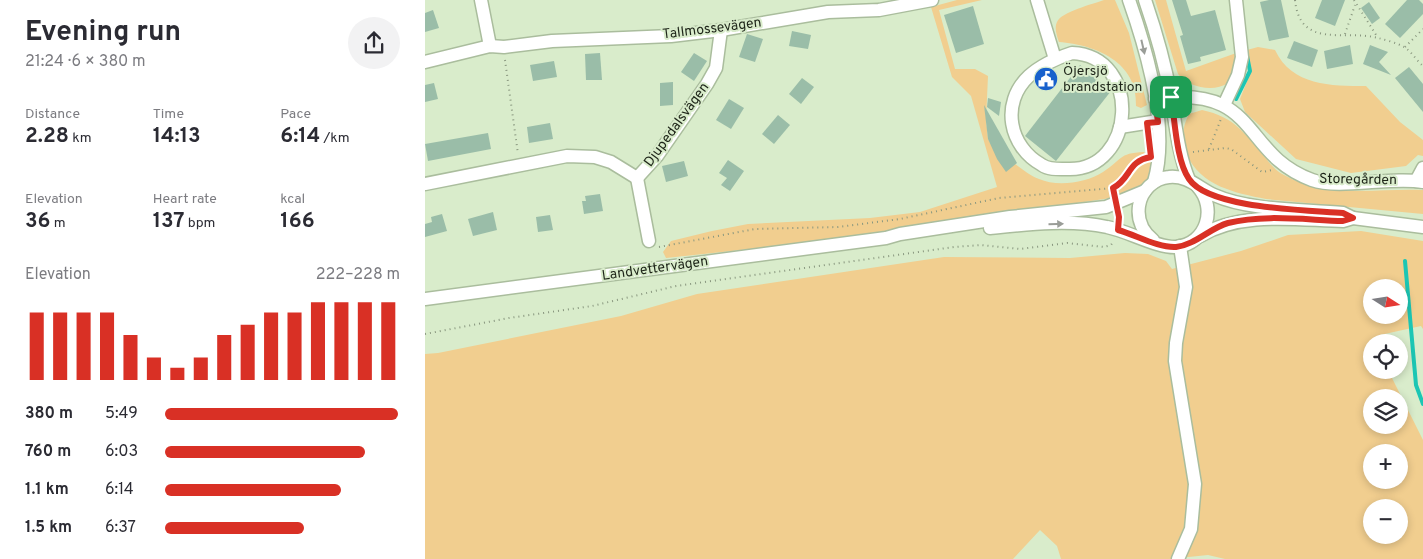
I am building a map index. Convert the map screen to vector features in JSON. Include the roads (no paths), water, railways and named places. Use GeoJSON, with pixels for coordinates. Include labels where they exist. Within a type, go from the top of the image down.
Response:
{"type":"FeatureCollection","features":[{"type":"Feature","properties":{"kind":"street"},"geometry":{"type":"LineString","coordinates":[[481,0],[490,46]]}},
{"type":"Feature","properties":{"kind":"street","name":"Tallmossevägen"},"geometry":{"type":"LineString","coordinates":[[425,62],[490,46],[504,47],[552,41],[671,36],[721,30],[828,12],[879,10],[932,0]]}},
{"type":"Feature","properties":{"kind":"street"},"geometry":{"type":"LineString","coordinates":[[1037,0],[1055,59]]}},
{"type":"Feature","properties":{"kind":"street"},"geometry":{"type":"LineString","coordinates":[[1129,0],[1142,40],[1155,100],[1160,156],[1150,186],[1138,208],[1139,220],[1147,236],[1157,243]]}},
{"type":"Feature","properties":{"kind":"street"},"geometry":{"type":"LineString","coordinates":[[1145,0],[1156,31],[1171,97],[1180,154],[1194,184],[1205,197],[1208,214],[1205,226],[1198,237]]}},
{"type":"Feature","properties":{"kind":"street"},"geometry":{"type":"LineString","coordinates":[[1226,106],[1238,75],[1242,57],[1236,0]]}},
{"type":"Feature","properties":{"kind":"street","name":"Djupedalsvägen"},"geometry":{"type":"LineString","coordinates":[[425,184],[567,156],[582,156],[611,162],[637,178],[657,156],[707,84],[716,68],[721,49],[721,30]]}},
{"type":"Feature","properties":{"kind":"street"},"geometry":{"type":"LineString","coordinates":[[1072,53],[1081,53],[1102,65],[1113,76],[1121,90],[1123,110],[1120,127],[1116,140],[1108,152],[1098,160],[1073,169],[1045,167],[1033,161],[1023,151],[1012,126],[1014,98],[1020,86],[1029,76],[1055,59],[1072,53]]}},
{"type":"Feature","properties":{"kind":"street","name":"Storegården"},"geometry":{"type":"LineString","coordinates":[[1155,100],[1171,97],[1209,100],[1226,106],[1241,116],[1291,171],[1315,181],[1419,182],[1423,168]]}},
{"type":"Feature","properties":{"kind":"street"},"geometry":{"type":"LineString","coordinates":[[1120,127],[1158,122]]}},
{"type":"Feature","properties":{"kind":"street","name":"Landvettervägen"},"geometry":{"type":"LineString","coordinates":[[425,299],[886,238],[909,232],[1011,217],[1093,209],[1117,204],[1172,176],[1234,203],[1343,213],[1353,218],[1423,227]]}},
{"type":"Feature","properties":{"kind":"street"},"geometry":{"type":"LineString","coordinates":[[637,178],[649,241]]}},
{"type":"Feature","properties":{"kind":"street","name":"Landvettervägen"},"geometry":{"type":"LineString","coordinates":[[886,238],[900,240],[1044,224],[1092,224],[1168,246],[1180,246],[1227,223],[1247,220],[1343,221],[1353,218]]}},
{"type":"Feature","properties":{"kind":"street"},"geometry":{"type":"LineString","coordinates":[[1178,559],[1191,530],[1195,484],[1175,361],[1176,343],[1186,287],[1180,246]]}},
{"type":"Feature","properties":{"kind":"waterway"},"geometry":{"type":"LineString","coordinates":[[1236,99],[1250,71],[1247,56]]}},
{"type":"Feature","properties":{"kind":"waterway"},"geometry":{"type":"LineString","coordinates":[[1405,261],[1416,385],[1423,404]]}},
{"type":"Feature","properties":{"kind":"place","name":"Öjersjö brandstation"},"geometry":{"type":"Point","coordinates":[1046,79]}}]}
